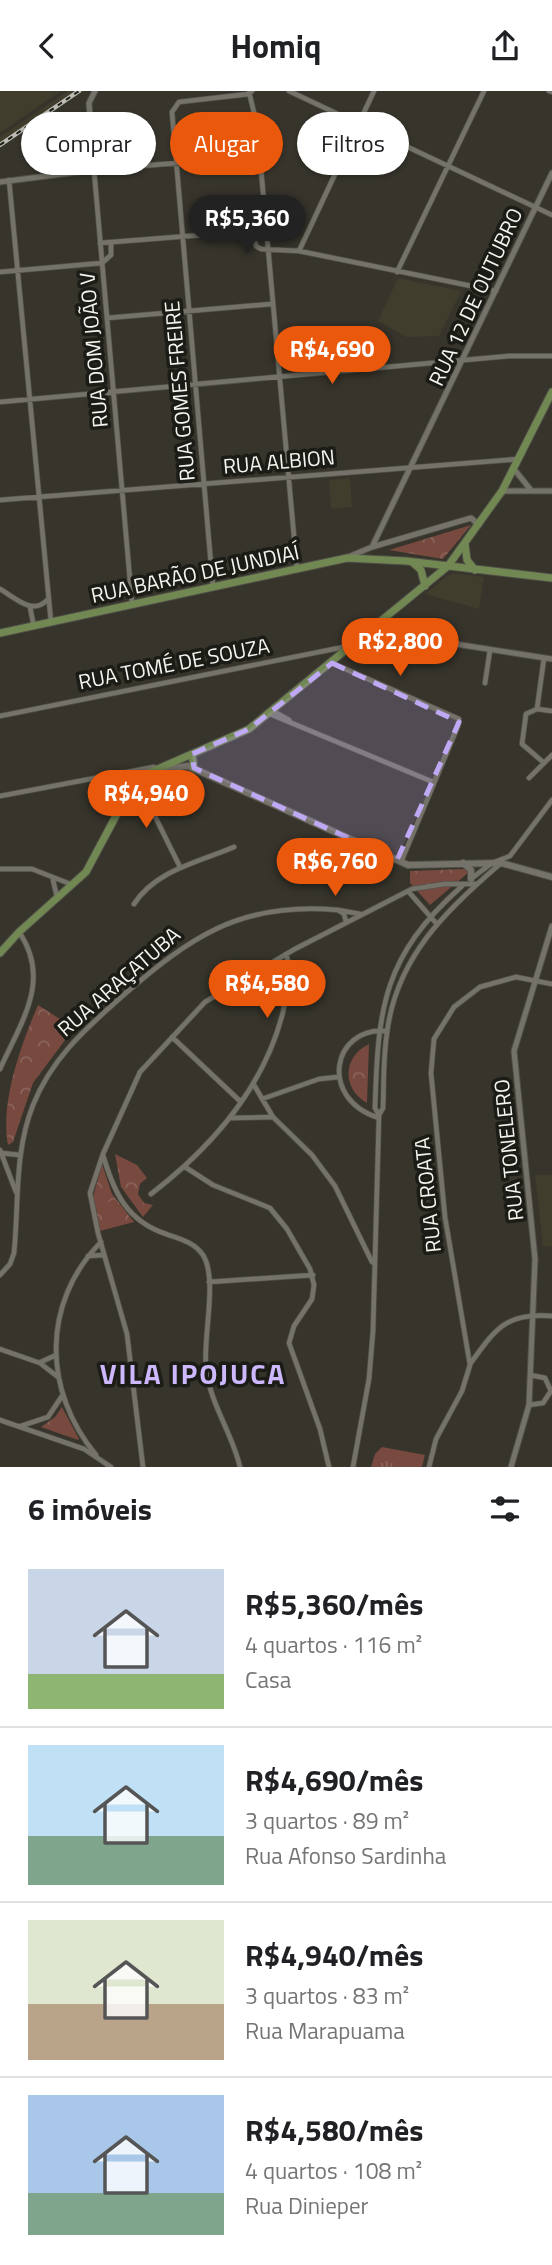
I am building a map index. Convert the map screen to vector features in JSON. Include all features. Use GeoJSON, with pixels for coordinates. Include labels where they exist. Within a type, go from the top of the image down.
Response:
{"type":"FeatureCollection","features":[{"type":"Feature","properties":{"kind":"main road"},"geometry":{"type":"LineString","coordinates":[[0,953],[90,867],[131,790],[146,773],[243,734],[372,631],[447,566],[502,491],[551,396]]}},
{"type":"Feature","properties":{"kind":"main road"},"geometry":{"type":"LineString","coordinates":[[465,544],[467,560],[475,570]]}},
{"type":"Feature","properties":{"kind":"main road","name":"RUA BARÃO DE JUNDIAÍ"},"geometry":{"type":"LineString","coordinates":[[0,633],[347,558],[411,562],[552,578]]}},
{"type":"Feature","properties":{"kind":"main road"},"geometry":{"type":"LineString","coordinates":[[411,562],[421,570],[425,586]]}},
{"type":"Feature","properties":{"kind":"main road"},"geometry":{"type":"LineString","coordinates":[[192,754],[194,768]]}},
{"type":"Feature","properties":{"kind":"main road"},"geometry":{"type":"LineString","coordinates":[[138,782],[176,765],[194,768],[415,865],[501,863],[552,877]]}},
{"type":"Feature","properties":{"kind":"main road"},"geometry":{"type":"LineString","coordinates":[[122,774],[131,790]]}},
{"type":"Feature","properties":{"kind":"main road"},"geometry":{"type":"LineString","coordinates":[[463,863],[471,870],[474,882]]}},
{"type":"Feature","properties":{"kind":"street"},"geometry":{"type":"LineString","coordinates":[[289,91],[334,112]]}},
{"type":"Feature","properties":{"kind":"street"},"geometry":{"type":"LineString","coordinates":[[364,112],[374,91]]}},
{"type":"Feature","properties":{"kind":"street"},"geometry":{"type":"LineString","coordinates":[[397,272],[484,91]]}},
{"type":"Feature","properties":{"kind":"street","name":"RUA DOM JOÃO V"},"geometry":{"type":"LineString","coordinates":[[90,112],[89,103],[94,92]]}},
{"type":"Feature","properties":{"kind":"street"},"geometry":{"type":"LineString","coordinates":[[250,92],[253,112]]}},
{"type":"Feature","properties":{"kind":"street","name":"RUA GOMES FREIRE"},"geometry":{"type":"LineString","coordinates":[[172,112],[176,103],[250,92]]}},
{"type":"Feature","properties":{"kind":"street"},"geometry":{"type":"LineString","coordinates":[[409,147],[552,215]]}},
{"type":"Feature","properties":{"kind":"street","name":"RUA 12 DE OUTUBRO"},"geometry":{"type":"LineString","coordinates":[[372,547],[552,173]]}},
{"type":"Feature","properties":{"kind":"street"},"geometry":{"type":"LineString","coordinates":[[0,182],[52,175]]}},
{"type":"Feature","properties":{"kind":"street","name":"RUA DOM JOÃO V"},"geometry":{"type":"LineString","coordinates":[[94,175],[133,606]]}},
{"type":"Feature","properties":{"kind":"street","name":"RUA GOMES FREIRE"},"geometry":{"type":"LineString","coordinates":[[177,175],[213,589]]}},
{"type":"Feature","properties":{"kind":"street"},"geometry":{"type":"LineString","coordinates":[[262,175],[298,570]]}},
{"type":"Feature","properties":{"kind":"street"},"geometry":{"type":"LineString","coordinates":[[299,251],[334,175]]}},
{"type":"Feature","properties":{"kind":"street"},"geometry":{"type":"LineString","coordinates":[[9,180],[51,623]]}},
{"type":"Feature","properties":{"kind":"street"},"geometry":{"type":"LineString","coordinates":[[100,243],[266,230]]}},
{"type":"Feature","properties":{"kind":"street"},"geometry":{"type":"LineString","coordinates":[[253,231],[257,248],[299,251],[496,291]]}},
{"type":"Feature","properties":{"kind":"street"},"geometry":{"type":"LineString","coordinates":[[0,272],[102,263],[111,255],[111,243]]}},
{"type":"Feature","properties":{"kind":"street"},"geometry":{"type":"LineString","coordinates":[[107,318],[272,305]]}},
{"type":"Feature","properties":{"kind":"street"},"geometry":{"type":"LineString","coordinates":[[0,402],[464,360],[538,354],[552,356]]}},
{"type":"Feature","properties":{"kind":"street","name":"RUA ALBION"},"geometry":{"type":"LineString","coordinates":[[0,500],[519,459]]}},
{"type":"Feature","properties":{"kind":"street"},"geometry":{"type":"LineString","coordinates":[[514,469],[530,489]]}},
{"type":"Feature","properties":{"kind":"street"},"geometry":{"type":"LineString","coordinates":[[502,491],[552,491]]}},
{"type":"Feature","properties":{"kind":"street"},"geometry":{"type":"LineString","coordinates":[[347,558],[372,547],[471,518],[479,525]]}},
{"type":"Feature","properties":{"kind":"street"},"geometry":{"type":"LineString","coordinates":[[0,589],[30,607],[39,607],[47,601]]}},
{"type":"Feature","properties":{"kind":"street"},"geometry":{"type":"LineString","coordinates":[[30,607],[34,627]]}},
{"type":"Feature","properties":{"kind":"street"},"geometry":{"type":"LineString","coordinates":[[372,631],[552,659]]}},
{"type":"Feature","properties":{"kind":"street","name":"RUA TOMÉ DE SOUZA"},"geometry":{"type":"LineString","coordinates":[[0,716],[354,645]]}},
{"type":"Feature","properties":{"kind":"street"},"geometry":{"type":"LineString","coordinates":[[485,683],[490,650]]}},
{"type":"Feature","properties":{"kind":"street"},"geometry":{"type":"LineString","coordinates":[[537,709],[544,658]]}},
{"type":"Feature","properties":{"kind":"street"},"geometry":{"type":"LineString","coordinates":[[332,663],[458,717],[458,726],[400,858]]}},
{"type":"Feature","properties":{"kind":"street"},"geometry":{"type":"LineString","coordinates":[[543,762],[522,744],[526,714],[537,709],[552,711]]}},
{"type":"Feature","properties":{"kind":"street"},"geometry":{"type":"LineString","coordinates":[[271,712],[433,782]]}},
{"type":"Feature","properties":{"kind":"street"},"geometry":{"type":"LineString","coordinates":[[529,778],[552,755]]}},
{"type":"Feature","properties":{"kind":"street"},"geometry":{"type":"LineString","coordinates":[[0,796],[159,767]]}},
{"type":"Feature","properties":{"kind":"street"},"geometry":{"type":"LineString","coordinates":[[122,774],[138,782],[180,867]]}},
{"type":"Feature","properties":{"kind":"street"},"geometry":{"type":"LineString","coordinates":[[353,1467],[369,1379],[379,1117],[383,1108],[387,1031],[393,1003],[410,963],[436,923],[492,863],[512,853],[552,800]]}},
{"type":"Feature","properties":{"kind":"street"},"geometry":{"type":"LineString","coordinates":[[134,904],[146,888],[180,867],[234,847]]}},
{"type":"Feature","properties":{"kind":"street"},"geometry":{"type":"LineString","coordinates":[[512,853],[514,867]]}},
{"type":"Feature","properties":{"kind":"street"},"geometry":{"type":"LineString","coordinates":[[143,1467],[130,1352],[90,1193],[103,1154],[140,1072],[215,994],[408,891],[432,885],[463,885],[474,882],[501,863]]}},
{"type":"Feature","properties":{"kind":"street"},"geometry":{"type":"LineString","coordinates":[[0,869],[32,869],[74,885]]}},
{"type":"Feature","properties":{"kind":"street"},"geometry":{"type":"LineString","coordinates":[[53,879],[57,898]]}},
{"type":"Feature","properties":{"kind":"street"},"geometry":{"type":"LineString","coordinates":[[379,1117],[375,1108],[378,1031],[383,1001],[391,979],[413,938],[429,917],[463,885]]}},
{"type":"Feature","properties":{"kind":"street"},"geometry":{"type":"LineString","coordinates":[[408,891],[436,923]]}},
{"type":"Feature","properties":{"kind":"street","name":"RUA ARAÇATUBA"},"geometry":{"type":"LineString","coordinates":[[0,1275],[14,1253],[20,1155],[32,1108],[64,1051],[84,1029],[175,952],[210,930],[259,914],[303,908],[338,910],[361,915]]}},
{"type":"Feature","properties":{"kind":"street"},"geometry":{"type":"LineString","coordinates":[[338,910],[344,914],[346,922]]}},
{"type":"Feature","properties":{"kind":"street","name":"RUA TONELERO"},"geometry":{"type":"LineString","coordinates":[[529,1405],[535,1243],[514,1051],[552,926]]}},
{"type":"Feature","properties":{"kind":"street"},"geometry":{"type":"LineString","coordinates":[[0,1069],[35,984],[35,963],[19,932]]}},
{"type":"Feature","properties":{"kind":"street"},"geometry":{"type":"LineString","coordinates":[[413,938],[421,944]]}},
{"type":"Feature","properties":{"kind":"street"},"geometry":{"type":"LineString","coordinates":[[151,1194],[185,1167],[230,1118],[254,1085],[274,1046],[286,1000],[289,964],[286,954]]}},
{"type":"Feature","properties":{"kind":"street"},"geometry":{"type":"LineString","coordinates":[[401,959],[410,963]]}},
{"type":"Feature","properties":{"kind":"street","name":"RUA CROATA"},"geometry":{"type":"LineString","coordinates":[[429,1467],[436,1439],[462,1391],[470,1365],[445,1217],[431,1073],[434,1039],[443,1021],[468,993],[505,978],[536,979],[552,984]]}},
{"type":"Feature","properties":{"kind":"street"},"geometry":{"type":"LineString","coordinates":[[391,979],[400,983]]}},
{"type":"Feature","properties":{"kind":"street"},"geometry":{"type":"LineString","coordinates":[[383,1001],[393,1003]]}},
{"type":"Feature","properties":{"kind":"street"},"geometry":{"type":"LineString","coordinates":[[379,1117],[350,1103],[338,1077],[340,1063],[351,1045],[378,1031],[387,1031]]}},
{"type":"Feature","properties":{"kind":"street"},"geometry":{"type":"LineString","coordinates":[[172,1037],[241,1103]]}},
{"type":"Feature","properties":{"kind":"street"},"geometry":{"type":"LineString","coordinates":[[262,1099],[319,1079],[338,1077]]}},
{"type":"Feature","properties":{"kind":"street"},"geometry":{"type":"LineString","coordinates":[[254,1085],[273,1117],[312,1155],[335,1186],[373,1263]]}},
{"type":"Feature","properties":{"kind":"street"},"geometry":{"type":"LineString","coordinates":[[230,1118],[273,1117]]}},
{"type":"Feature","properties":{"kind":"street"},"geometry":{"type":"LineString","coordinates":[[16,1193],[1,1152],[20,1155]]}},
{"type":"Feature","properties":{"kind":"street"},"geometry":{"type":"LineString","coordinates":[[103,1154],[113,1187],[124,1207],[153,1230],[198,1249],[208,1266],[205,1340],[208,1382],[240,1467]]}},
{"type":"Feature","properties":{"kind":"street"},"geometry":{"type":"LineString","coordinates":[[185,1167],[213,1185],[270,1208],[288,1229],[313,1275],[312,1299],[294,1326],[289,1343],[320,1429],[329,1467]]}},
{"type":"Feature","properties":{"kind":"street"},"geometry":{"type":"LineString","coordinates":[[101,1242],[87,1256],[63,1304],[56,1355],[62,1395],[75,1426],[96,1454],[111,1467]]}},
{"type":"Feature","properties":{"kind":"street"},"geometry":{"type":"LineString","coordinates":[[87,1256],[104,1255]]}},
{"type":"Feature","properties":{"kind":"street"},"geometry":{"type":"LineString","coordinates":[[209,1282],[313,1275]]}},
{"type":"Feature","properties":{"kind":"street"},"geometry":{"type":"LineString","coordinates":[[470,1365],[497,1329],[519,1317],[532,1314],[552,1316]]}},
{"type":"Feature","properties":{"kind":"street"},"geometry":{"type":"LineString","coordinates":[[0,1349],[40,1363],[58,1377]]}},
{"type":"Feature","properties":{"kind":"street"},"geometry":{"type":"LineString","coordinates":[[40,1363],[56,1355]]}},
{"type":"Feature","properties":{"kind":"street"},"geometry":{"type":"LineString","coordinates":[[511,1467],[529,1405],[543,1403],[551,1396],[551,1386],[545,1378],[529,1375]]}},
{"type":"Feature","properties":{"kind":"street"},"geometry":{"type":"LineString","coordinates":[[20,1426],[48,1417],[62,1395]]}},
{"type":"Feature","properties":{"kind":"street"},"geometry":{"type":"LineString","coordinates":[[0,1420],[96,1454]]}},
{"type":"Feature","properties":{"kind":"highlighted area"},"geometry":{"type":"Polygon","coordinates":[[[332,663],[459,722],[397,860],[194,768],[192,754],[249,729],[332,663]]]}},
{"type":"Feature","properties":{"kind":"shaded area"},"geometry":{"type":"Polygon","coordinates":[[[0,91],[61,91],[30,112],[21,112],[21,119],[0,133],[0,91]]]}},
{"type":"Feature","properties":{"kind":"shaded area"},"geometry":{"type":"Polygon","coordinates":[[[68,91],[84,91],[52,112],[37,112],[68,91]]]}},
{"type":"Feature","properties":{"kind":"shaded area"},"geometry":{"type":"Polygon","coordinates":[[[21,123],[21,133],[0,147],[0,137],[21,123]]]}},
{"type":"Feature","properties":{"kind":"shaded area"},"geometry":{"type":"Polygon","coordinates":[[[398,278],[461,291],[439,336],[406,337],[378,321],[398,278]]]}},
{"type":"Feature","properties":{"kind":"shaded area"},"geometry":{"type":"Polygon","coordinates":[[[350,478],[352,507],[331,509],[329,480],[350,478]]]}},
{"type":"Feature","properties":{"kind":"shaded area"},"geometry":{"type":"Polygon","coordinates":[[[456,573],[484,577],[479,609],[425,594],[448,575],[456,573]]]}},
{"type":"Feature","properties":{"kind":"shaded area"},"geometry":{"type":"Polygon","coordinates":[[[535,1175],[552,1175],[552,1246],[543,1247],[535,1175]]]}},
{"type":"Feature","properties":{"kind":"green space"},"geometry":{"type":"Polygon","coordinates":[[[471,525],[443,559],[389,550],[471,525]]]}},
{"type":"Feature","properties":{"kind":"green space"},"geometry":{"type":"Polygon","coordinates":[[[464,869],[469,872],[430,905],[410,883],[410,871],[464,869]]]}},
{"type":"Feature","properties":{"kind":"green space"},"geometry":{"type":"Polygon","coordinates":[[[38,1005],[74,1028],[33,1083],[13,1142],[8,1145],[6,1128],[9,1092],[38,1005]]]}},
{"type":"Feature","properties":{"kind":"green space"},"geometry":{"type":"Polygon","coordinates":[[[369,1044],[367,1103],[353,1090],[348,1073],[354,1057],[369,1044]]]}},
{"type":"Feature","properties":{"kind":"green space"},"geometry":{"type":"Polygon","coordinates":[[[115,1154],[137,1165],[147,1178],[140,1184],[138,1194],[144,1203],[153,1205],[143,1217],[121,1187],[115,1154]]]}},
{"type":"Feature","properties":{"kind":"green space"},"geometry":{"type":"Polygon","coordinates":[[[102,1164],[112,1194],[134,1222],[100,1231],[93,1197],[102,1164]]]}},
{"type":"Feature","properties":{"kind":"green space"},"geometry":{"type":"Polygon","coordinates":[[[114,1199],[126,1218],[114,1225],[102,1206],[114,1199]]]}},
{"type":"Feature","properties":{"kind":"green space"},"geometry":{"type":"Polygon","coordinates":[[[62,1407],[78,1440],[41,1427],[55,1417],[62,1407]]]}},
{"type":"Feature","properties":{"kind":"green space"},"geometry":{"type":"Polygon","coordinates":[[[382,1447],[425,1455],[422,1467],[371,1467],[375,1454],[382,1447]]]}},
{"type":"Feature","properties":{"kind":"railway"},"geometry":{"type":"LineString","coordinates":[[0,145],[79,91]]}},
{"type":"Feature","properties":{"kind":"district","name":"VILA IPOJUCA"},"geometry":{"type":"Point","coordinates":[193,1374]}}]}
